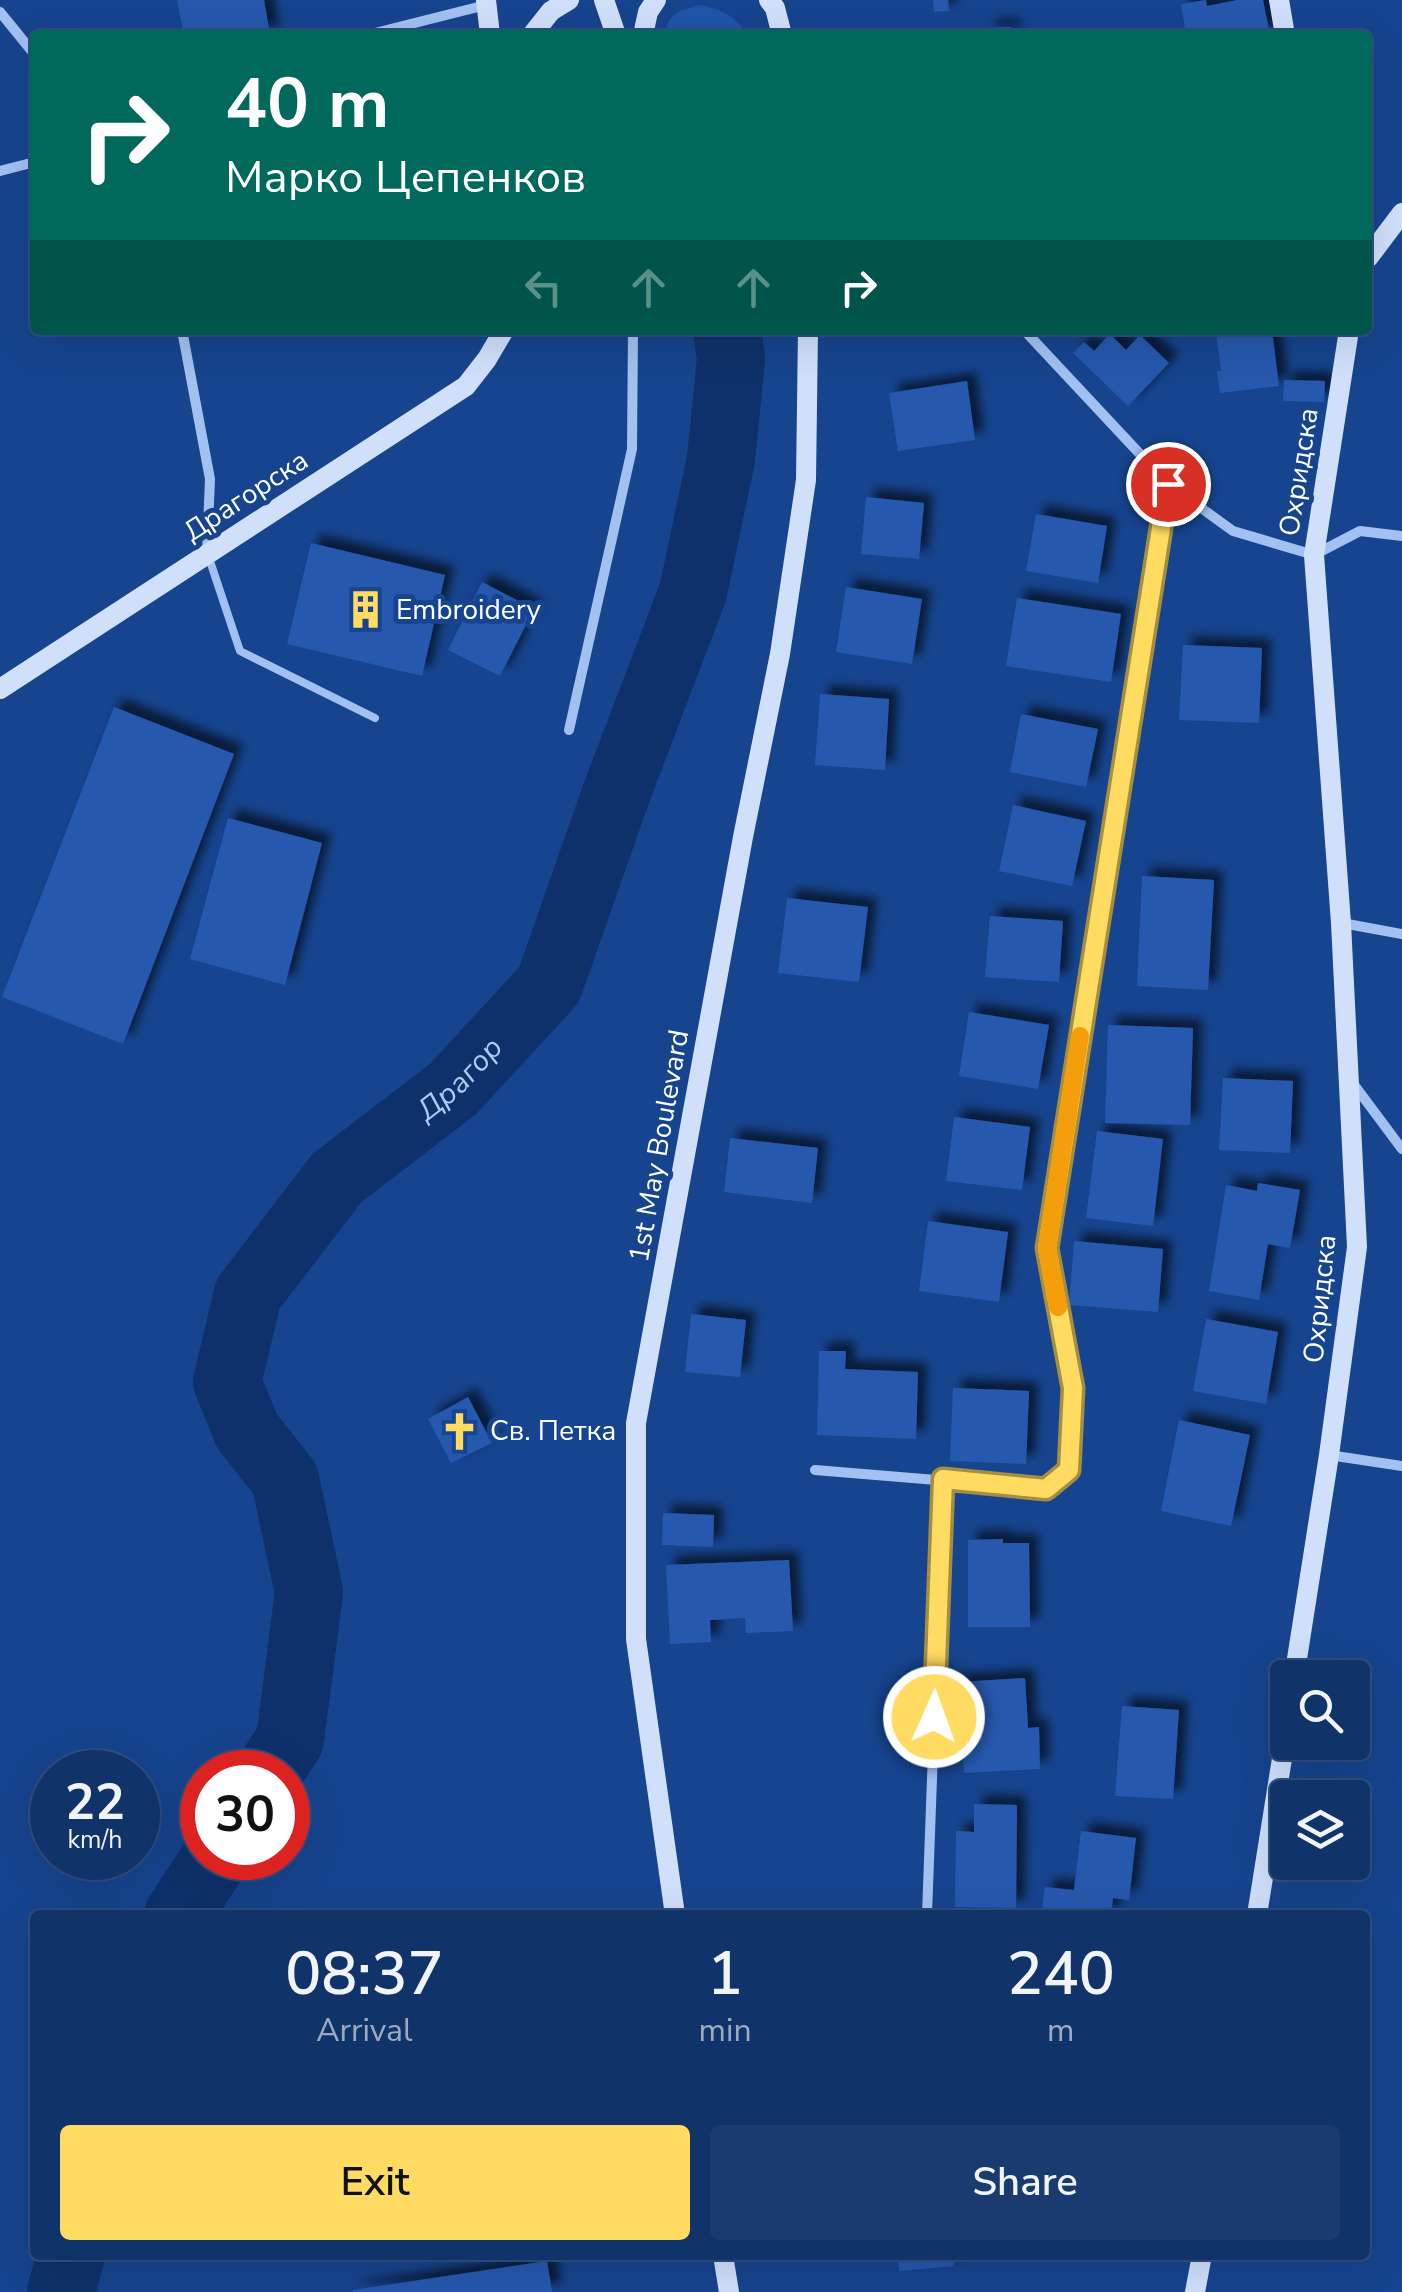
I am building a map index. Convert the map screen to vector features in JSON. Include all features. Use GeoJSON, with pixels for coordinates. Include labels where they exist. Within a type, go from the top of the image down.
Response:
{"type":"FeatureCollection","features":[{"type":"Feature","properties":{"kind":"street"},"geometry":{"type":"LineString","coordinates":[[536,30],[551,10],[569,0]]}},
{"type":"Feature","properties":{"kind":"street"},"geometry":{"type":"LineString","coordinates":[[604,0],[614,30]]}},
{"type":"Feature","properties":{"kind":"street"},"geometry":{"type":"LineString","coordinates":[[644,30],[648,12],[656,0]]}},
{"type":"Feature","properties":{"kind":"street"},"geometry":{"type":"LineString","coordinates":[[769,0],[782,30]]}},
{"type":"Feature","properties":{"kind":"street"},"geometry":{"type":"LineString","coordinates":[[779,0],[783,30]]}},
{"type":"Feature","properties":{"kind":"street"},"geometry":{"type":"LineString","coordinates":[[1279,0],[1284,30]]}},
{"type":"Feature","properties":{"kind":"street"},"geometry":{"type":"LineString","coordinates":[[385,30],[486,2],[489,30]]}},
{"type":"Feature","properties":{"kind":"street"},"geometry":{"type":"LineString","coordinates":[[0,12],[30,49]]}},
{"type":"Feature","properties":{"kind":"street"},"geometry":{"type":"LineString","coordinates":[[0,170],[30,163]]}},
{"type":"Feature","properties":{"kind":"street"},"geometry":{"type":"LineString","coordinates":[[1372,253],[1402,213]]}},
{"type":"Feature","properties":{"kind":"street"},"geometry":{"type":"LineString","coordinates":[[183,335],[210,479],[207,554]]}},
{"type":"Feature","properties":{"kind":"street","name":"Драгорска"},"geometry":{"type":"LineString","coordinates":[[0,690],[466,386],[501,335]]}},
{"type":"Feature","properties":{"kind":"street"},"geometry":{"type":"LineString","coordinates":[[569,730],[632,449],[634,335]]}},
{"type":"Feature","properties":{"kind":"street","name":"1st May Boulevard"},"geometry":{"type":"LineString","coordinates":[[674,1910],[636,1639],[636,1423],[780,654],[806,480],[809,391],[804,335]]}},
{"type":"Feature","properties":{"kind":"street"},"geometry":{"type":"LineString","coordinates":[[1029,335],[1168,484],[1233,531],[1314,555],[1360,531],[1402,536]]}},
{"type":"Feature","properties":{"kind":"street","name":"Охридска"},"geometry":{"type":"LineString","coordinates":[[1297,1660],[1356,1247],[1341,923],[1314,555],[1347,335]]}},
{"type":"Feature","properties":{"kind":"street"},"geometry":{"type":"LineString","coordinates":[[815,1470],[1046,1489],[1069,1470],[1073,1388],[1047,1248],[1168,484]]}},
{"type":"Feature","properties":{"kind":"street"},"geometry":{"type":"LineString","coordinates":[[1341,923],[1402,934]]}},
{"type":"Feature","properties":{"kind":"street"},"geometry":{"type":"LineString","coordinates":[[1347,1076],[1402,1149]]}},
{"type":"Feature","properties":{"kind":"street"},"geometry":{"type":"LineString","coordinates":[[1329,1455],[1402,1466]]}},
{"type":"Feature","properties":{"kind":"street"},"geometry":{"type":"LineString","coordinates":[[927,1910],[943,1479]]}},
{"type":"Feature","properties":{"kind":"street"},"geometry":{"type":"LineString","coordinates":[[1258,1910],[1282,1760]]}},
{"type":"Feature","properties":{"kind":"street"},"geometry":{"type":"LineString","coordinates":[[724,2260],[728,2292]]}},
{"type":"Feature","properties":{"kind":"street"},"geometry":{"type":"LineString","coordinates":[[1196,2292],[1201,2260]]}},
{"type":"Feature","properties":{"kind":"lane"},"geometry":{"type":"LineString","coordinates":[[207,554],[240,651],[375,718]]}},
{"type":"Feature","properties":{"kind":"shaded area"},"geometry":{"type":"Polygon","coordinates":[[[701,5],[716,9],[728,14],[743,30],[667,30],[676,14],[701,5]]]}},
{"type":"Feature","properties":{"kind":"building"},"geometry":{"type":"Polygon","coordinates":[[[177,0],[264,0],[269,30],[183,30],[177,0]]]}},
{"type":"Feature","properties":{"kind":"building"},"geometry":{"type":"Polygon","coordinates":[[[933,0],[948,0],[949,11],[934,12],[933,0]]]}},
{"type":"Feature","properties":{"kind":"building"},"geometry":{"type":"Polygon","coordinates":[[[1206,0],[1207,6],[1263,0],[1269,30],[1185,30],[1181,4],[1206,0]]]}},
{"type":"Feature","properties":{"kind":"building"},"geometry":{"type":"Polygon","coordinates":[[[1011,27],[1011,30],[986,30],[1011,27]]]}},
{"type":"Feature","properties":{"kind":"building"},"geometry":{"type":"Polygon","coordinates":[[[1109,335],[1126,350],[1140,335],[1169,363],[1128,406],[1073,353],[1084,342],[1094,351],[1109,335]]]}},
{"type":"Feature","properties":{"kind":"building"},"geometry":{"type":"Polygon","coordinates":[[[1217,335],[1273,335],[1279,386],[1220,393],[1217,371],[1221,371],[1217,335]]]}},
{"type":"Feature","properties":{"kind":"building"},"geometry":{"type":"Polygon","coordinates":[[[1284,380],[1325,381],[1324,402],[1283,401],[1284,380]]]}},
{"type":"Feature","properties":{"kind":"building"},"geometry":{"type":"Polygon","coordinates":[[[967,381],[975,440],[898,451],[889,393],[967,381]]]}},
{"type":"Feature","properties":{"kind":"building"},"geometry":{"type":"Polygon","coordinates":[[[866,497],[924,503],[919,559],[861,554],[866,497]]]}},
{"type":"Feature","properties":{"kind":"building"},"geometry":{"type":"Polygon","coordinates":[[[1036,514],[1107,526],[1098,583],[1026,571],[1036,514]]]}},
{"type":"Feature","properties":{"kind":"building","name":"Embroidery"},"geometry":{"type":"Polygon","coordinates":[[[311,543],[445,575],[422,676],[287,644],[311,543]]]}},
{"type":"Feature","properties":{"kind":"building"},"geometry":{"type":"Polygon","coordinates":[[[482,582],[534,609],[500,676],[448,650],[482,582]]]}},
{"type":"Feature","properties":{"kind":"building"},"geometry":{"type":"Polygon","coordinates":[[[846,587],[922,599],[912,664],[836,652],[846,587]]]}},
{"type":"Feature","properties":{"kind":"building"},"geometry":{"type":"Polygon","coordinates":[[[1017,598],[1121,614],[1111,682],[1006,666],[1017,598]]]}},
{"type":"Feature","properties":{"kind":"building"},"geometry":{"type":"Polygon","coordinates":[[[1183,645],[1262,648],[1259,723],[1179,720],[1183,645]]]}},
{"type":"Feature","properties":{"kind":"building"},"geometry":{"type":"Polygon","coordinates":[[[820,694],[889,699],[885,770],[815,765],[820,694]]]}},
{"type":"Feature","properties":{"kind":"building"},"geometry":{"type":"Polygon","coordinates":[[[114,707],[234,754],[123,1044],[2,997],[114,707]]]}},
{"type":"Feature","properties":{"kind":"building"},"geometry":{"type":"Polygon","coordinates":[[[1021,714],[1098,729],[1086,787],[1010,772],[1021,714]]]}},
{"type":"Feature","properties":{"kind":"building"},"geometry":{"type":"Polygon","coordinates":[[[1013,805],[1086,821],[1072,886],[999,871],[1013,805]]]}},
{"type":"Feature","properties":{"kind":"building"},"geometry":{"type":"Polygon","coordinates":[[[228,818],[322,843],[285,985],[190,959],[228,818]]]}},
{"type":"Feature","properties":{"kind":"building"},"geometry":{"type":"Polygon","coordinates":[[[1142,876],[1214,880],[1208,990],[1137,986],[1142,876]]]}},
{"type":"Feature","properties":{"kind":"building"},"geometry":{"type":"Polygon","coordinates":[[[787,898],[868,907],[859,982],[778,973],[787,898]]]}},
{"type":"Feature","properties":{"kind":"building"},"geometry":{"type":"Polygon","coordinates":[[[990,916],[1063,921],[1059,982],[985,977],[990,916]]]}},
{"type":"Feature","properties":{"kind":"building"},"geometry":{"type":"Polygon","coordinates":[[[969,1012],[1049,1025],[1038,1089],[959,1076],[969,1012]]]}},
{"type":"Feature","properties":{"kind":"building"},"geometry":{"type":"Polygon","coordinates":[[[1108,1025],[1193,1028],[1190,1125],[1105,1123],[1108,1025]]]}},
{"type":"Feature","properties":{"kind":"building"},"geometry":{"type":"Polygon","coordinates":[[[1223,1078],[1293,1081],[1290,1153],[1219,1150],[1223,1078]]]}},
{"type":"Feature","properties":{"kind":"building"},"geometry":{"type":"Polygon","coordinates":[[[954,1117],[1030,1127],[1022,1190],[946,1181],[954,1117]]]}},
{"type":"Feature","properties":{"kind":"building"},"geometry":{"type":"Polygon","coordinates":[[[1097,1131],[1163,1139],[1153,1226],[1086,1218],[1097,1131]]]}},
{"type":"Feature","properties":{"kind":"building"},"geometry":{"type":"Polygon","coordinates":[[[730,1138],[818,1148],[812,1203],[724,1192],[730,1138]]]}},
{"type":"Feature","properties":{"kind":"building"},"geometry":{"type":"Polygon","coordinates":[[[1258,1183],[1300,1190],[1290,1248],[1268,1244],[1259,1300],[1209,1291],[1226,1185],[1257,1191],[1258,1183]]]}},
{"type":"Feature","properties":{"kind":"building"},"geometry":{"type":"Polygon","coordinates":[[[928,1221],[1008,1232],[999,1302],[919,1291],[928,1221]]]}},
{"type":"Feature","properties":{"kind":"building"},"geometry":{"type":"Polygon","coordinates":[[[1074,1241],[1163,1249],[1158,1312],[1069,1305],[1074,1241]]]}},
{"type":"Feature","properties":{"kind":"building"},"geometry":{"type":"Polygon","coordinates":[[[691,1314],[746,1320],[740,1377],[685,1372],[691,1314]]]}},
{"type":"Feature","properties":{"kind":"building"},"geometry":{"type":"Polygon","coordinates":[[[1206,1319],[1278,1332],[1266,1404],[1193,1391],[1206,1319]]]}},
{"type":"Feature","properties":{"kind":"building"},"geometry":{"type":"Polygon","coordinates":[[[819,1351],[846,1351],[845,1369],[918,1372],[916,1439],[817,1435],[819,1351]]]}},
{"type":"Feature","properties":{"kind":"building"},"geometry":{"type":"Polygon","coordinates":[[[953,1388],[1029,1391],[1026,1464],[950,1461],[953,1388]]]}},
{"type":"Feature","properties":{"kind":"building","name":"Св. Петка"},"geometry":{"type":"Polygon","coordinates":[[[468,1397],[492,1443],[451,1463],[428,1419],[468,1397]]]}},
{"type":"Feature","properties":{"kind":"building"},"geometry":{"type":"Polygon","coordinates":[[[1179,1420],[1250,1435],[1231,1526],[1161,1511],[1179,1420]]]}},
{"type":"Feature","properties":{"kind":"building"},"geometry":{"type":"Polygon","coordinates":[[[663,1513],[714,1515],[713,1547],[662,1545],[663,1513]]]}},
{"type":"Feature","properties":{"kind":"building"},"geometry":{"type":"Polygon","coordinates":[[[1003,1539],[1003,1543],[1029,1543],[1030,1627],[968,1627],[968,1540],[1003,1539]]]}},
{"type":"Feature","properties":{"kind":"building"},"geometry":{"type":"Polygon","coordinates":[[[789,1560],[793,1631],[746,1633],[745,1618],[710,1620],[711,1642],[670,1644],[666,1565],[789,1560]]]}},
{"type":"Feature","properties":{"kind":"building"},"geometry":{"type":"Polygon","coordinates":[[[1025,1678],[1028,1728],[1039,1727],[1040,1769],[964,1773],[958,1682],[1025,1678]]]}},
{"type":"Feature","properties":{"kind":"building"},"geometry":{"type":"Polygon","coordinates":[[[1122,1706],[1179,1710],[1173,1799],[1115,1796],[1122,1706]]]}},
{"type":"Feature","properties":{"kind":"building"},"geometry":{"type":"Polygon","coordinates":[[[974,1804],[1017,1805],[1016,1908],[955,1907],[956,1831],[974,1832],[974,1804]]]}},
{"type":"Feature","properties":{"kind":"building"},"geometry":{"type":"Polygon","coordinates":[[[1081,1831],[1136,1838],[1129,1900],[1113,1898],[1112,1910],[1042,1910],[1045,1887],[1074,1890],[1081,1831]]]}},
{"type":"Feature","properties":{"kind":"building"},"geometry":{"type":"Polygon","coordinates":[[[898,2260],[953,2260],[954,2266],[899,2271],[898,2260]]]}},
{"type":"Feature","properties":{"kind":"building"},"geometry":{"type":"Polygon","coordinates":[[[547,2261],[552,2292],[353,2292],[353,2290],[547,2261]]]}},
{"type":"Feature","properties":{"kind":"waterway","name":"Драгор"},"geometry":{"type":"LineString","coordinates":[[283,1750],[290,1740],[309,1592],[285,1479],[247,1431],[227,1382],[248,1294],[337,1178],[453,1089],[549,985],[693,592],[721,459],[731,359],[728,335]]}},
{"type":"Feature","properties":{"kind":"waterway","name":"Драгор"},"geometry":{"type":"LineString","coordinates":[[181,1910],[201,1880]]}},
{"type":"Feature","properties":{"kind":"waterway","name":"Драгор"},"geometry":{"type":"LineString","coordinates":[[61,2292],[70,2260]]}},
{"type":"Feature","properties":{"kind":"slow traffic"},"geometry":{"type":"LineString","coordinates":[[1058,1307],[1047,1248],[1080,1036]]}},
{"type":"Feature","properties":{"kind":"place","name":"Embroidery"},"geometry":{"type":"Point","coordinates":[366,610]}},
{"type":"Feature","properties":{"kind":"place","name":"Св. Петка"},"geometry":{"type":"Point","coordinates":[460,1431]}},
{"type":"Feature","properties":{"kind":"route"},"geometry":{"type":"LineString","coordinates":[[934,1717],[943,1479],[1046,1489],[1069,1470],[1073,1388],[1047,1248],[1168,484]]}}]}
